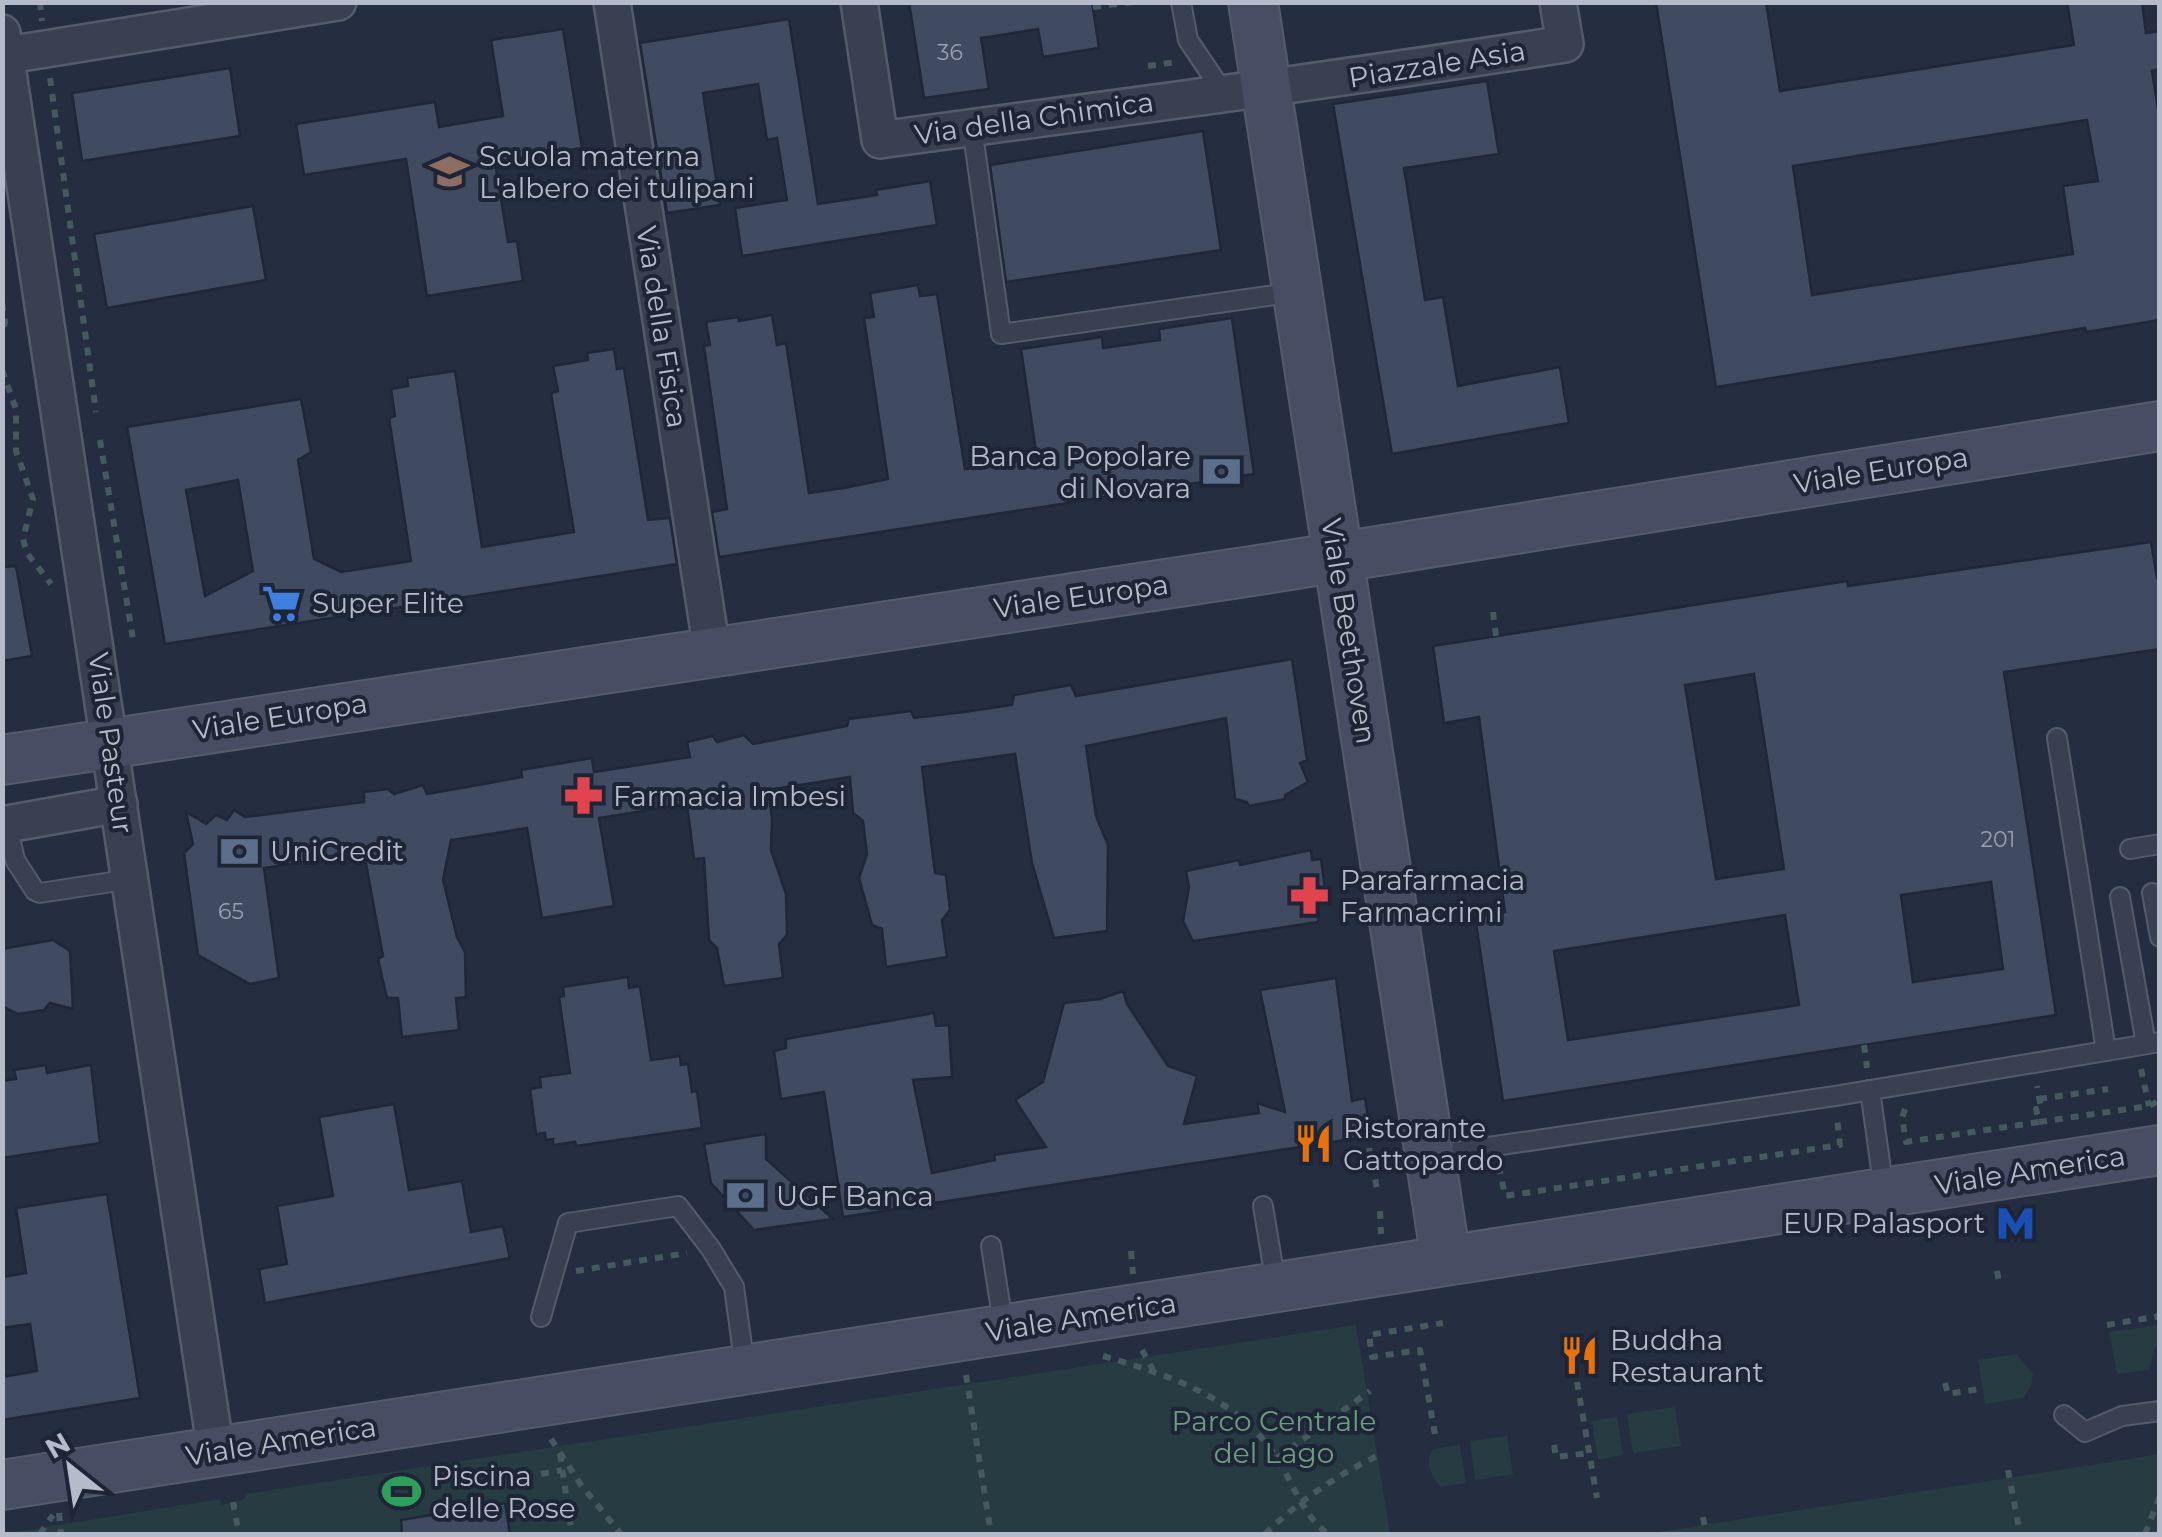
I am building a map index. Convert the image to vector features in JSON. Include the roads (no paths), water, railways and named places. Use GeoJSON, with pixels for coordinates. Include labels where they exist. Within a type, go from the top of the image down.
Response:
{"type":"FeatureCollection","features":[{"type":"Feature","properties":{"kind":"street"},"geometry":{"type":"LineString","coordinates":[[4,48],[46,50],[338,2]]}},
{"type":"Feature","properties":{"kind":"street","name":"Via della Fisica"},"geometry":{"type":"LineString","coordinates":[[612,2],[712,651]]}},
{"type":"Feature","properties":{"kind":"street","name":"Viale Beethoven"},"geometry":{"type":"LineString","coordinates":[[1253,2],[1245,90],[1296,292],[1446,1260]]}},
{"type":"Feature","properties":{"kind":"street","name":"Piazzale Asia"},"geometry":{"type":"LineString","coordinates":[[1245,90],[1565,44],[1558,2]]}},
{"type":"Feature","properties":{"kind":"street","name":"Via della Chimica"},"geometry":{"type":"LineString","coordinates":[[857,11],[880,140],[1245,90]]}},
{"type":"Feature","properties":{"kind":"street","name":"Viale Pasteur"},"geometry":{"type":"LineString","coordinates":[[4,48],[216,1452]]}},
{"type":"Feature","properties":{"kind":"street","name":"Viale Europa"},"geometry":{"type":"LineString","coordinates":[[2,760],[1338,557],[2160,426]]}},
{"type":"Feature","properties":{"kind":"street"},"geometry":{"type":"LineString","coordinates":[[5,825],[119,804]]}},
{"type":"Feature","properties":{"kind":"street","name":"Viale America"},"geometry":{"type":"LineString","coordinates":[[2,1485],[1884,1192],[2154,1128]]}},
{"type":"Feature","properties":{"kind":"lane"},"geometry":{"type":"LineString","coordinates":[[1181,2],[1188,40],[1245,90]]}},
{"type":"Feature","properties":{"kind":"lane"},"geometry":{"type":"LineString","coordinates":[[972,127],[1001,334],[1296,292]]}},
{"type":"Feature","properties":{"kind":"lane"},"geometry":{"type":"LineString","coordinates":[[2057,738],[2106,1050]]}},
{"type":"Feature","properties":{"kind":"lane"},"geometry":{"type":"LineString","coordinates":[[5,825],[12,852],[35,891],[131,879]]}},
{"type":"Feature","properties":{"kind":"lane"},"geometry":{"type":"LineString","coordinates":[[2130,849],[2160,844]]}},
{"type":"Feature","properties":{"kind":"lane"},"geometry":{"type":"LineString","coordinates":[[2152,892],[2160,937]]}},
{"type":"Feature","properties":{"kind":"lane"},"geometry":{"type":"LineString","coordinates":[[1431,1156],[2153,1043],[2120,897]]}},
{"type":"Feature","properties":{"kind":"lane"},"geometry":{"type":"LineString","coordinates":[[1870,1090],[1884,1192]]}},
{"type":"Feature","properties":{"kind":"lane"},"geometry":{"type":"LineString","coordinates":[[541,1316],[568,1223],[678,1206],[734,1287],[745,1368]]}},
{"type":"Feature","properties":{"kind":"lane"},"geometry":{"type":"LineString","coordinates":[[1263,1206],[1276,1287]]}},
{"type":"Feature","properties":{"kind":"lane"},"geometry":{"type":"LineString","coordinates":[[991,1246],[1004,1329]]}},
{"type":"Feature","properties":{"kind":"lane"},"geometry":{"type":"LineString","coordinates":[[2064,1415],[2084,1432],[2122,1416],[2160,1411]]}},
{"type":"Feature","properties":{"kind":"place","name":"Scuola materna L'albero dei tulipani"},"geometry":{"type":"Point","coordinates":[449,172]}},
{"type":"Feature","properties":{"kind":"place","name":"Banca Popolare di Novara"},"geometry":{"type":"Point","coordinates":[1221,472]}},
{"type":"Feature","properties":{"kind":"place","name":"Super Elite"},"geometry":{"type":"Point","coordinates":[282,603]}},
{"type":"Feature","properties":{"kind":"place","name":"Farmacia Imbesi"},"geometry":{"type":"Point","coordinates":[583,796]}},
{"type":"Feature","properties":{"kind":"place","name":"UniCredit"},"geometry":{"type":"Point","coordinates":[240,851]}},
{"type":"Feature","properties":{"kind":"place","name":"Parafarmacia Farmacrimi"},"geometry":{"type":"Point","coordinates":[1310,896]}},
{"type":"Feature","properties":{"kind":"place","name":"Ristorante Gattopardo"},"geometry":{"type":"Point","coordinates":[1313,1144]}},
{"type":"Feature","properties":{"kind":"place","name":"UGF Banca"},"geometry":{"type":"Point","coordinates":[746,1196]}},
{"type":"Feature","properties":{"kind":"place","name":"EUR Palasport"},"geometry":{"type":"Point","coordinates":[2015,1223]}},
{"type":"Feature","properties":{"kind":"place","name":"Buddha Restaurant"},"geometry":{"type":"Point","coordinates":[1580,1356]}},
{"type":"Feature","properties":{"kind":"place","name":"Piscina delle Rose"},"geometry":{"type":"Point","coordinates":[402,1492]}},
{"type":"Feature","properties":{"kind":"park label","name":"Parco Centrale del Lago"},"geometry":{"type":"Point","coordinates":[1274,1437]}}]}
